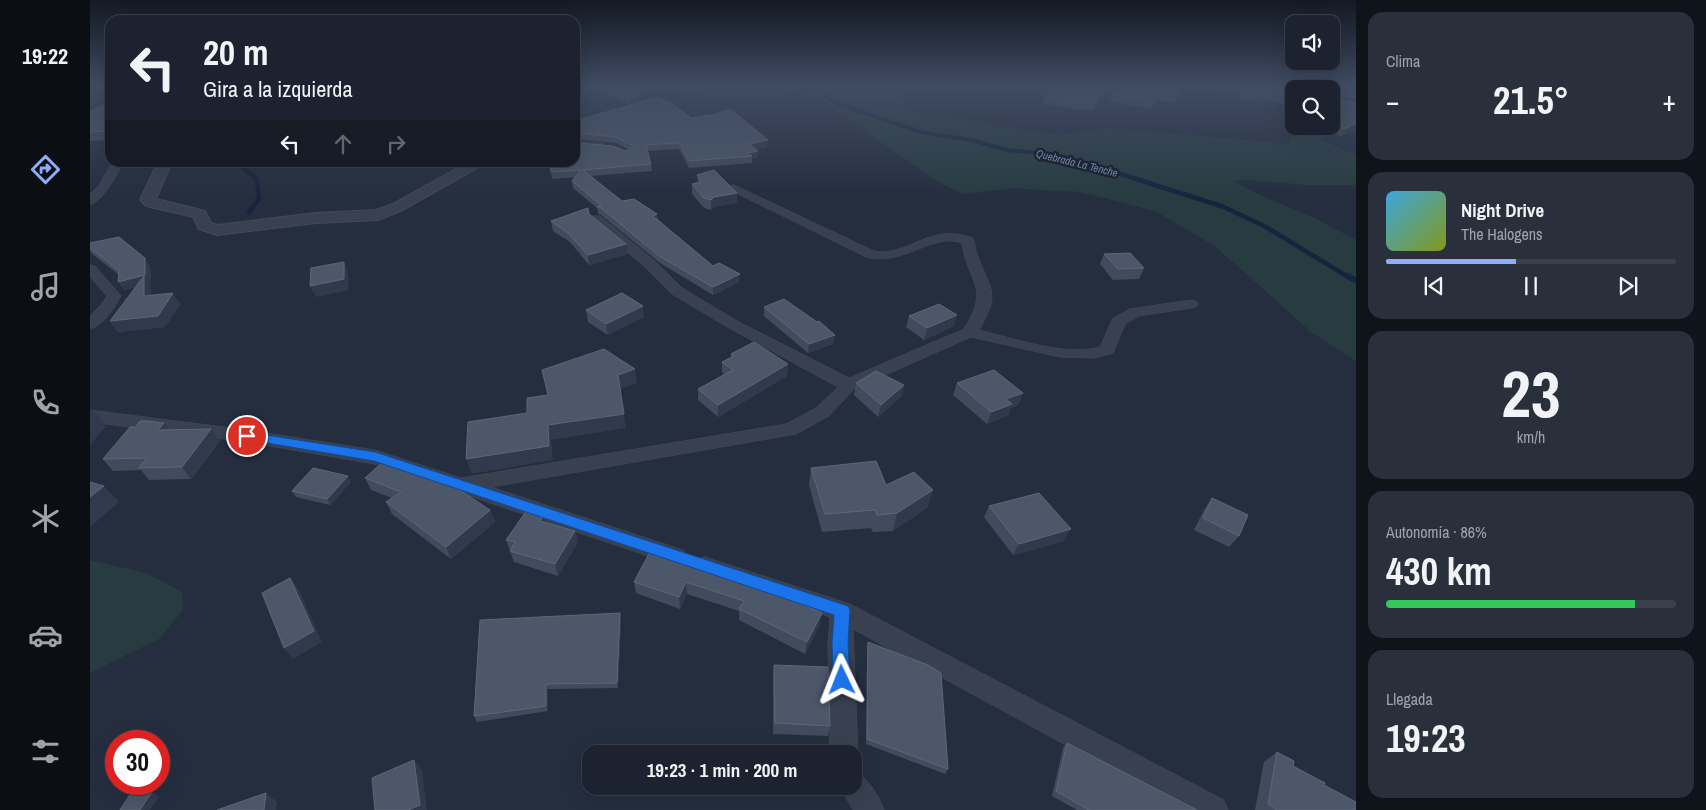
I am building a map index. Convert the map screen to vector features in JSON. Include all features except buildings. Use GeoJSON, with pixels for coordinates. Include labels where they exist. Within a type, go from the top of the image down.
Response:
{"type":"FeatureCollection","features":[{"type":"Feature","properties":{"kind":"street"},"geometry":{"type":"LineString","coordinates":[[580,144],[610,147]]}},
{"type":"Feature","properties":{"kind":"street"},"geometry":{"type":"LineString","coordinates":[[90,201],[116,167]]}},
{"type":"Feature","properties":{"kind":"street"},"geometry":{"type":"LineString","coordinates":[[163,167],[148,200],[157,205],[199,214],[205,226],[217,230],[316,218],[378,215],[398,207],[454,174],[470,167]]}},
{"type":"Feature","properties":{"kind":"street"},"geometry":{"type":"LineString","coordinates":[[459,485],[790,430],[820,416],[836,401],[848,385],[970,332],[982,312],[986,294],[970,254],[968,241],[959,236],[946,236],[912,249],[885,256],[873,255],[862,252],[734,188]]}},
{"type":"Feature","properties":{"kind":"street"},"geometry":{"type":"LineString","coordinates":[[596,219],[650,264],[676,291],[734,325],[848,385]]}},
{"type":"Feature","properties":{"kind":"street"},"geometry":{"type":"LineString","coordinates":[[90,269],[114,296],[106,309],[90,324]]}},
{"type":"Feature","properties":{"kind":"street"},"geometry":{"type":"LineString","coordinates":[[970,332],[1028,346],[1093,355],[1107,350],[1118,321],[1135,312],[1191,304]]}},
{"type":"Feature","properties":{"kind":"street"},"geometry":{"type":"LineString","coordinates":[[90,416],[247,436],[375,457],[842,610],[1214,810]]}},
{"type":"Feature","properties":{"kind":"street"},"geometry":{"type":"LineString","coordinates":[[842,610],[840,643],[844,745]]}},
{"type":"Feature","properties":{"kind":"street"},"geometry":{"type":"LineString","coordinates":[[859,795],[870,810]]}},
{"type":"Feature","properties":{"kind":"green space"},"geometry":{"type":"Polygon","coordinates":[[[853,123],[981,123],[1061,135],[1106,128],[1288,144],[1292,135],[1324,135],[1321,140],[1356,155],[1356,185],[1308,185],[1248,180],[1233,181],[1262,196],[1315,218],[1356,240],[1356,361],[1311,332],[1216,247],[1155,211],[1080,192],[1013,188],[963,194],[938,182],[853,123]]]}},
{"type":"Feature","properties":{"kind":"green space"},"geometry":{"type":"Polygon","coordinates":[[[90,560],[146,573],[182,592],[183,610],[159,639],[90,673],[90,560]]]}},
{"type":"Feature","properties":{"kind":"waterway","name":"Quebrada La Tenche"},"geometry":{"type":"LineString","coordinates":[[894,123],[921,132],[971,140],[1007,150],[1039,153],[1110,170]]}},
{"type":"Feature","properties":{"kind":"waterway"},"geometry":{"type":"LineString","coordinates":[[242,167],[246,170]]}},
{"type":"Feature","properties":{"kind":"waterway"},"geometry":{"type":"LineString","coordinates":[[244,169],[257,179],[259,198],[249,213]]}},
{"type":"Feature","properties":{"kind":"waterway","name":"Quebrada La Tenche"},"geometry":{"type":"LineString","coordinates":[[1105,169],[1224,207],[1266,227],[1350,278]]}},
{"type":"Feature","properties":{"kind":"waterway","name":"Quebrada La Tenche"},"geometry":{"type":"LineString","coordinates":[[1348,276],[1356,281]]}},
{"type":"Feature","properties":{"kind":"route"},"geometry":{"type":"LineString","coordinates":[[247,436],[375,457],[842,610],[840,643],[842,680]]}}]}
